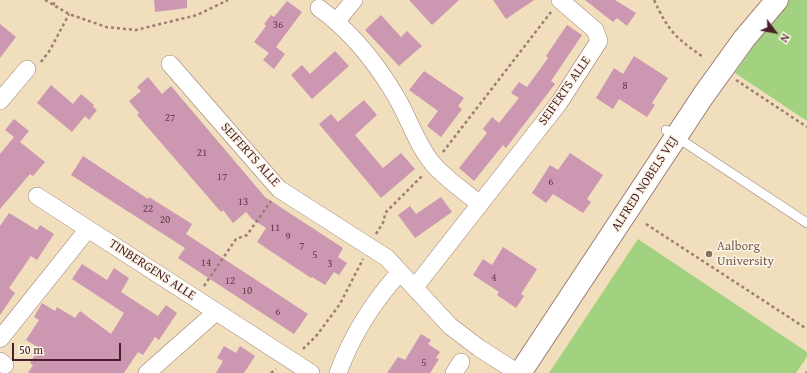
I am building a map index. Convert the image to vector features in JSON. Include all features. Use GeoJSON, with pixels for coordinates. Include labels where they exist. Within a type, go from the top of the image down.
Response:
{"type":"FeatureCollection","features":[{"type":"Feature","properties":{"kind":"street"},"geometry":{"type":"LineString","coordinates":[[337,21],[354,0]]}},
{"type":"Feature","properties":{"kind":"street","name":"SEIFERTS ALLE"},"geometry":{"type":"LineString","coordinates":[[415,287],[559,103],[599,41],[595,30],[560,0]]}},
{"type":"Feature","properties":{"kind":"street","name":"ALFRED NOBELS VEJ"},"geometry":{"type":"LineString","coordinates":[[513,372],[671,133],[718,54],[760,0]]}},
{"type":"Feature","properties":{"kind":"street","name":"ALFRED NOBELS VEJ"},"geometry":{"type":"LineString","coordinates":[[671,133],[777,0]]}},
{"type":"Feature","properties":{"kind":"street"},"geometry":{"type":"LineString","coordinates":[[319,8],[337,21],[378,69],[398,101],[415,137],[434,165],[480,204]]}},
{"type":"Feature","properties":{"kind":"street","name":"SEIFERTS ALLE"},"geometry":{"type":"LineString","coordinates":[[170,64],[280,189],[370,246],[387,258],[400,272]]}},
{"type":"Feature","properties":{"kind":"street"},"geometry":{"type":"LineString","coordinates":[[0,101],[27,69]]}},
{"type":"Feature","properties":{"kind":"street","name":"TINBERGENS ALLE"},"geometry":{"type":"LineString","coordinates":[[37,196],[312,373]]}},
{"type":"Feature","properties":{"kind":"street"},"geometry":{"type":"LineString","coordinates":[[0,339],[88,229]]}},
{"type":"Feature","properties":{"kind":"street"},"geometry":{"type":"LineString","coordinates":[[338,373],[360,324],[379,297],[400,272],[450,326],[513,372]]}},
{"type":"Feature","properties":{"kind":"street"},"geometry":{"type":"LineString","coordinates":[[147,373],[216,312]]}},
{"type":"Feature","properties":{"kind":"lane"},"geometry":{"type":"LineString","coordinates":[[671,133],[807,223]]}},
{"type":"Feature","properties":{"kind":"path"},"geometry":{"type":"LineString","coordinates":[[45,0],[69,14],[106,27],[136,30],[197,15],[228,0]]}},
{"type":"Feature","properties":{"kind":"path"},"geometry":{"type":"LineString","coordinates":[[53,5],[56,0]]}},
{"type":"Feature","properties":{"kind":"path"},"geometry":{"type":"LineString","coordinates":[[271,373],[301,352],[317,334],[340,304],[373,238],[384,221],[385,213],[434,165],[560,0]]}},
{"type":"Feature","properties":{"kind":"path"},"geometry":{"type":"LineString","coordinates":[[654,0],[664,21],[675,37],[703,57]]}},
{"type":"Feature","properties":{"kind":"path"},"geometry":{"type":"LineString","coordinates":[[27,69],[36,68],[50,50],[69,14]]}},
{"type":"Feature","properties":{"kind":"path"},"geometry":{"type":"LineString","coordinates":[[729,76],[807,127]]}},
{"type":"Feature","properties":{"kind":"path"},"geometry":{"type":"LineString","coordinates":[[196,299],[236,239],[247,235],[280,189]]}},
{"type":"Feature","properties":{"kind":"path"},"geometry":{"type":"LineString","coordinates":[[646,224],[807,329]]}},
{"type":"Feature","properties":{"kind":"green space"},"geometry":{"type":"Polygon","coordinates":[[[789,0],[807,0],[807,121],[735,73],[757,41],[789,0]]]}},
{"type":"Feature","properties":{"kind":"green space"},"geometry":{"type":"Polygon","coordinates":[[[638,239],[807,352],[807,357],[796,373],[549,373],[638,239]]]}},
{"type":"Feature","properties":{"kind":"building"},"geometry":{"type":"Polygon","coordinates":[[[154,0],[187,0],[187,8],[155,12],[154,0]]]}},
{"type":"Feature","properties":{"kind":"building"},"geometry":{"type":"Polygon","coordinates":[[[409,0],[459,0],[432,25],[409,0]]]}},
{"type":"Feature","properties":{"kind":"building"},"geometry":{"type":"Polygon","coordinates":[[[493,0],[534,0],[506,19],[493,0]]]}},
{"type":"Feature","properties":{"kind":"building"},"geometry":{"type":"Polygon","coordinates":[[[585,0],[615,0],[636,13],[627,26],[617,18],[613,22],[585,0]]]}},
{"type":"Feature","properties":{"kind":"building"},"geometry":{"type":"Polygon","coordinates":[[[287,1],[302,12],[276,47],[285,54],[274,69],[263,60],[269,53],[254,42],[266,26],[264,24],[271,15],[274,17],[287,1]]]}},
{"type":"Feature","properties":{"kind":"building"},"geometry":{"type":"Polygon","coordinates":[[[381,15],[401,37],[407,31],[422,46],[399,66],[365,30],[381,15]]]}},
{"type":"Feature","properties":{"kind":"building"},"geometry":{"type":"Polygon","coordinates":[[[0,24],[16,37],[0,58],[0,24]]]}},
{"type":"Feature","properties":{"kind":"building"},"geometry":{"type":"Polygon","coordinates":[[[567,25],[582,35],[551,81],[555,84],[506,148],[503,145],[474,181],[459,168],[487,133],[483,129],[492,117],[499,123],[519,98],[511,93],[519,82],[527,87],[548,58],[546,56],[567,25]]]}},
{"type":"Feature","properties":{"kind":"building"},"geometry":{"type":"Polygon","coordinates":[[[335,51],[349,66],[312,99],[291,75],[302,65],[310,74],[335,51]]]}},
{"type":"Feature","properties":{"kind":"building"},"geometry":{"type":"Polygon","coordinates":[[[634,56],[668,78],[652,103],[655,105],[647,117],[619,99],[613,109],[596,98],[614,68],[623,74],[634,56]]]}},
{"type":"Feature","properties":{"kind":"building"},"geometry":{"type":"Polygon","coordinates":[[[424,71],[464,98],[458,106],[462,109],[441,137],[427,126],[438,111],[409,90],[424,71]]]}},
{"type":"Feature","properties":{"kind":"building"},"geometry":{"type":"Polygon","coordinates":[[[148,77],[162,94],[171,86],[265,197],[343,248],[338,257],[347,263],[339,275],[334,272],[325,285],[312,277],[311,278],[257,242],[266,228],[252,219],[246,212],[233,223],[223,210],[221,212],[137,115],[139,113],[129,101],[141,91],[137,87],[148,77]]]}},
{"type":"Feature","properties":{"kind":"building"},"geometry":{"type":"Polygon","coordinates":[[[51,85],[73,104],[81,94],[94,105],[93,107],[97,110],[89,120],[85,116],[72,132],[37,103],[51,85]]]}},
{"type":"Feature","properties":{"kind":"building"},"geometry":{"type":"Polygon","coordinates":[[[364,100],[377,115],[355,135],[383,168],[401,153],[415,169],[381,198],[319,124],[331,114],[338,122],[364,100]]]}},
{"type":"Feature","properties":{"kind":"building"},"geometry":{"type":"Polygon","coordinates":[[[14,119],[29,131],[20,142],[45,162],[33,176],[30,174],[0,209],[0,154],[14,137],[5,130],[14,119]]]}},
{"type":"Feature","properties":{"kind":"building"},"geometry":{"type":"Polygon","coordinates":[[[570,153],[603,175],[587,199],[591,202],[583,213],[553,194],[546,203],[532,193],[550,165],[558,170],[570,153]]]}},
{"type":"Feature","properties":{"kind":"building"},"geometry":{"type":"Polygon","coordinates":[[[83,156],[148,199],[149,197],[192,224],[186,234],[308,314],[294,334],[178,258],[185,248],[71,175],[83,156]]]}},
{"type":"Feature","properties":{"kind":"building"},"geometry":{"type":"Polygon","coordinates":[[[441,197],[452,212],[415,238],[398,215],[410,206],[416,214],[441,197]]]}},
{"type":"Feature","properties":{"kind":"building"},"geometry":{"type":"Polygon","coordinates":[[[9,213],[37,230],[40,225],[54,234],[37,260],[31,256],[9,288],[15,293],[0,315],[0,226],[9,213]]]}},
{"type":"Feature","properties":{"kind":"building"},"geometry":{"type":"Polygon","coordinates":[[[503,247],[537,269],[521,294],[524,296],[516,308],[497,295],[499,292],[473,275],[483,259],[492,265],[503,247]]]}},
{"type":"Feature","properties":{"kind":"building"},"geometry":{"type":"Polygon","coordinates":[[[82,264],[107,280],[114,268],[129,278],[121,292],[158,316],[166,305],[177,313],[159,340],[155,337],[143,355],[138,352],[124,373],[28,373],[33,365],[30,363],[39,348],[26,340],[39,320],[34,317],[42,303],[55,311],[57,307],[75,318],[80,311],[111,334],[124,313],[72,279],[82,264]]]}},
{"type":"Feature","properties":{"kind":"building"},"geometry":{"type":"Polygon","coordinates":[[[421,334],[431,340],[428,344],[440,352],[436,358],[439,359],[430,373],[387,373],[398,357],[405,360],[421,334]]]}},
{"type":"Feature","properties":{"kind":"building"},"geometry":{"type":"Polygon","coordinates":[[[224,346],[236,353],[240,346],[255,356],[244,373],[216,373],[223,361],[217,358],[224,346]]]}},
{"type":"Feature","properties":{"kind":"place","name":"Aalborg University"},"geometry":{"type":"Point","coordinates":[709,254]}}]}
